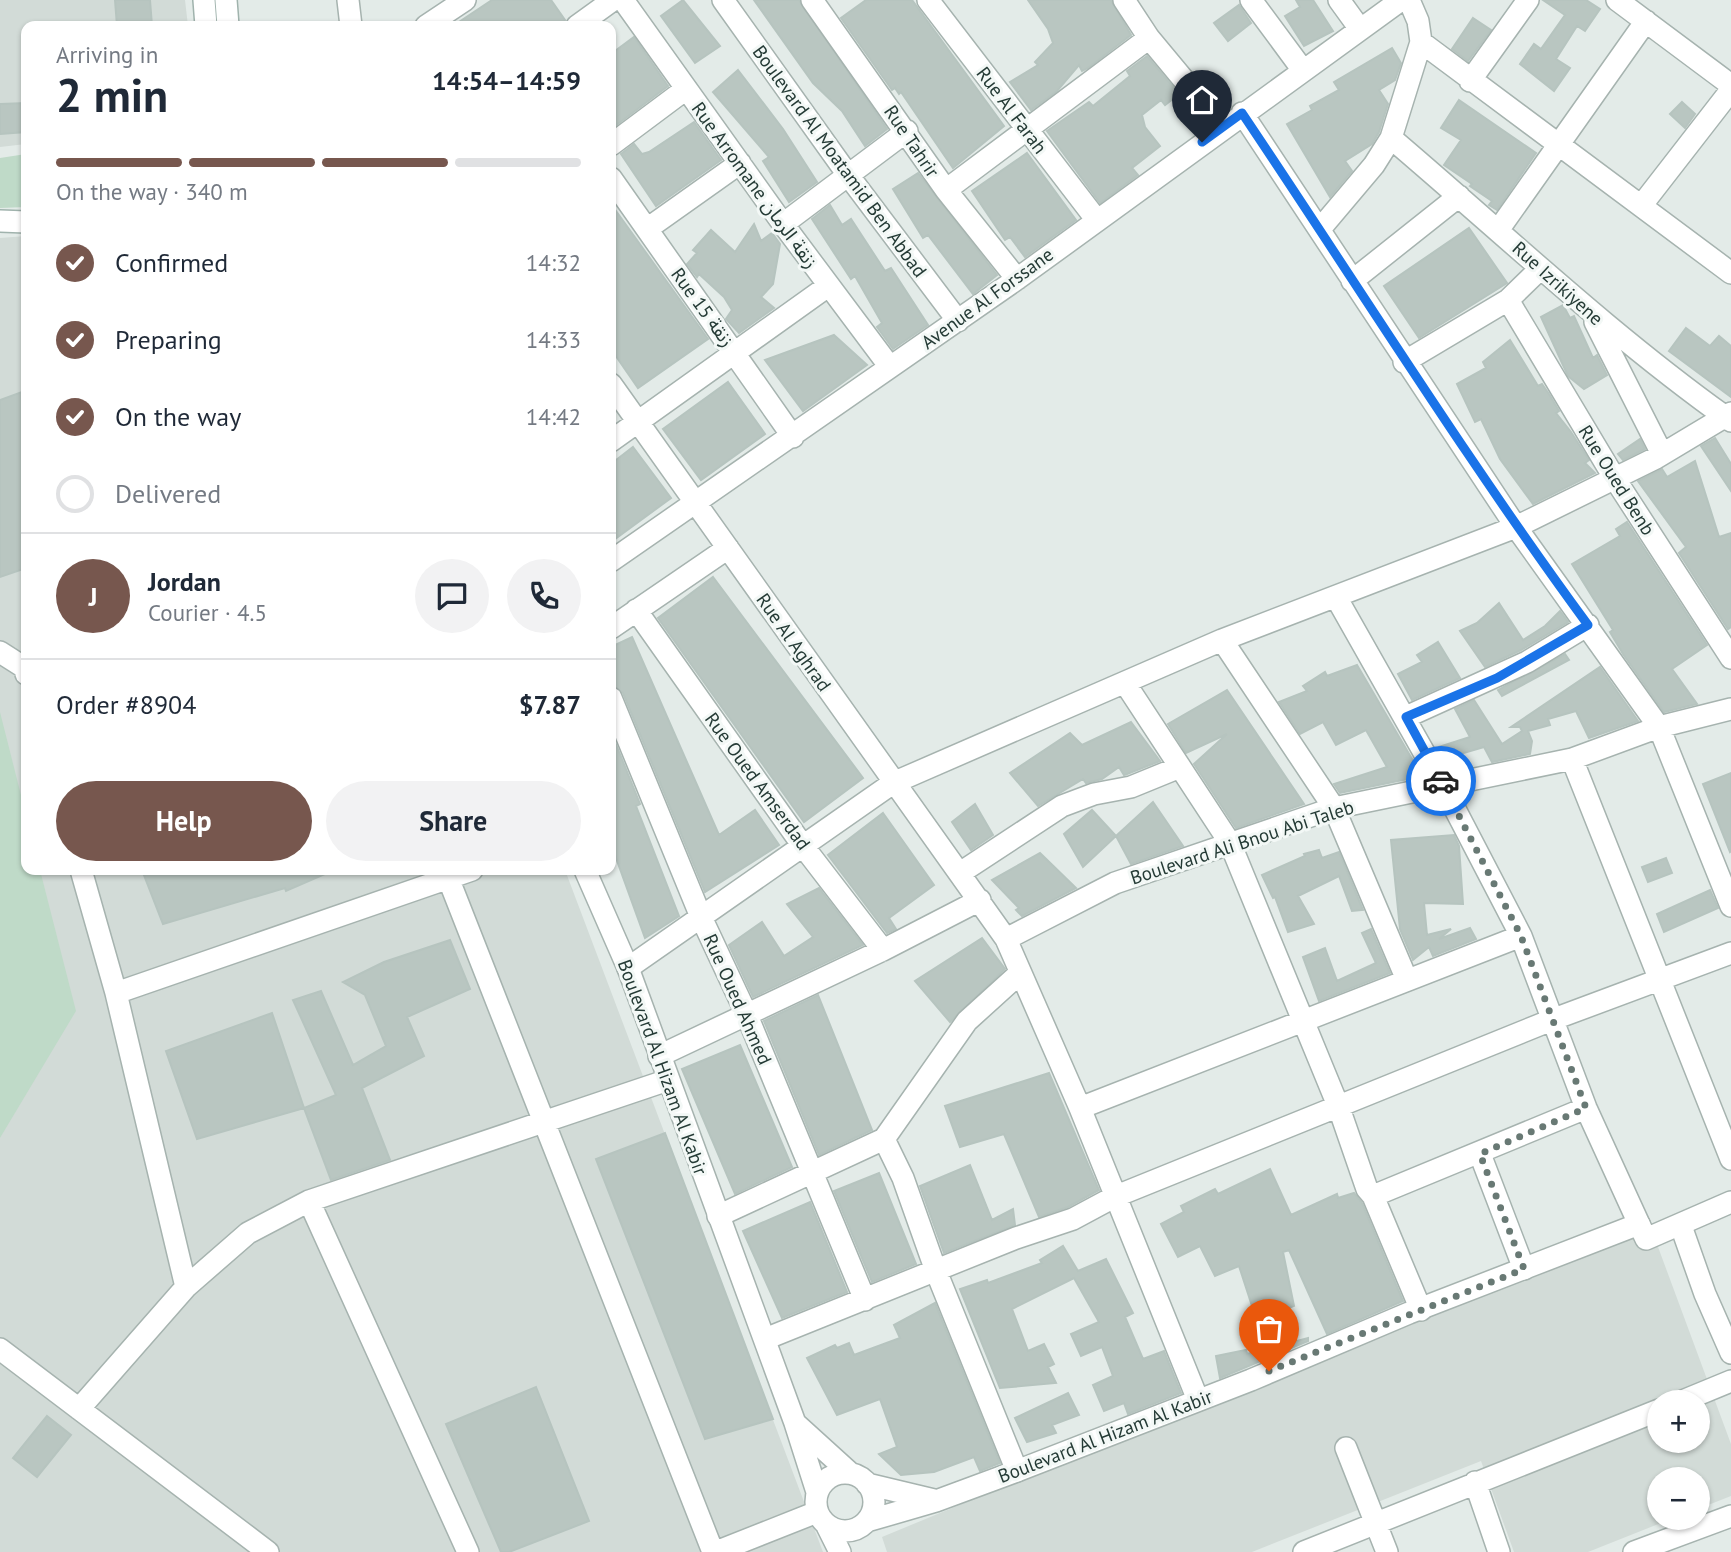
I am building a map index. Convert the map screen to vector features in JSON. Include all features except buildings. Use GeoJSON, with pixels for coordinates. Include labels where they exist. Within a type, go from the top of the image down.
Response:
{"type":"FeatureCollection","features":[{"type":"Feature","properties":{"kind":"street"},"geometry":{"type":"LineString","coordinates":[[204,0],[206,21]]}},
{"type":"Feature","properties":{"kind":"street"},"geometry":{"type":"LineString","coordinates":[[226,0],[228,21]]}},
{"type":"Feature","properties":{"kind":"street"},"geometry":{"type":"LineString","coordinates":[[348,0],[350,21]]}},
{"type":"Feature","properties":{"kind":"street"},"geometry":{"type":"LineString","coordinates":[[434,21],[465,0]]}},
{"type":"Feature","properties":{"kind":"street"},"geometry":{"type":"LineString","coordinates":[[585,21],[613,0]]}},
{"type":"Feature","properties":{"kind":"street","name":"Rue Arromane زنقة الرمان"},"geometry":{"type":"LineString","coordinates":[[623,0],[828,286],[890,367]]}},
{"type":"Feature","properties":{"kind":"street","name":"Boulevard Al Moatamid Ben Abbad"},"geometry":{"type":"LineString","coordinates":[[723,0],[848,175],[958,321]]}},
{"type":"Feature","properties":{"kind":"street","name":"Rue Al Farah"},"geometry":{"type":"LineString","coordinates":[[928,0],[1096,219]]}},
{"type":"Feature","properties":{"kind":"street"},"geometry":{"type":"LineString","coordinates":[[1124,0],[1149,38],[1223,127]]}},
{"type":"Feature","properties":{"kind":"street"},"geometry":{"type":"LineString","coordinates":[[1251,0],[1302,69]]}},
{"type":"Feature","properties":{"kind":"street"},"geometry":{"type":"LineString","coordinates":[[1339,0],[1360,29]]}},
{"type":"Feature","properties":{"kind":"street","name":"Avenue Al Forssane"},"geometry":{"type":"LineString","coordinates":[[616,558],[693,502],[793,437],[958,321],[1302,69],[1401,0]]}},
{"type":"Feature","properties":{"kind":"street"},"geometry":{"type":"LineString","coordinates":[[1320,229],[1374,165],[1391,138],[1421,42],[1418,21],[1409,0]]}},
{"type":"Feature","properties":{"kind":"street"},"geometry":{"type":"LineString","coordinates":[[1470,81],[1528,0]]}},
{"type":"Feature","properties":{"kind":"street"},"geometry":{"type":"LineString","coordinates":[[1617,0],[1731,87],[1641,206]]}},
{"type":"Feature","properties":{"kind":"street","name":"Rue Tahrir"},"geometry":{"type":"LineString","coordinates":[[818,2],[946,190],[1017,279]]}},
{"type":"Feature","properties":{"kind":"street"},"geometry":{"type":"LineString","coordinates":[[1499,229],[1646,21]]}},
{"type":"Feature","properties":{"kind":"street"},"geometry":{"type":"LineString","coordinates":[[946,190],[1149,38]]}},
{"type":"Feature","properties":{"kind":"street"},"geometry":{"type":"LineString","coordinates":[[1421,42],[1641,206],[1729,267]]}},
{"type":"Feature","properties":{"kind":"street"},"geometry":{"type":"LineString","coordinates":[[616,141],[686,89]]}},
{"type":"Feature","properties":{"kind":"street"},"geometry":{"type":"LineString","coordinates":[[1242,113],[1320,229],[1404,362],[1516,527],[1660,727],[1731,906]]}},
{"type":"Feature","properties":{"kind":"street"},"geometry":{"type":"LineString","coordinates":[[783,224],[907,131]]}},
{"type":"Feature","properties":{"kind":"street","name":"Rue Izrikiyene"},"geometry":{"type":"LineString","coordinates":[[1391,138],[1499,229],[1592,315],[1729,417]]}},
{"type":"Feature","properties":{"kind":"street"},"geometry":{"type":"LineString","coordinates":[[647,229],[740,163]]}},
{"type":"Feature","properties":{"kind":"street","name":"Rue 15 زنقة"},"geometry":{"type":"LineString","coordinates":[[616,184],[793,437]]}},
{"type":"Feature","properties":{"kind":"street"},"geometry":{"type":"LineString","coordinates":[[1352,281],[1459,196]]}},
{"type":"Feature","properties":{"kind":"street"},"geometry":{"type":"LineString","coordinates":[[0,221],[21,222]]}},
{"type":"Feature","properties":{"kind":"street"},"geometry":{"type":"LineString","coordinates":[[1404,362],[1508,300],[1540,269]]}},
{"type":"Feature","properties":{"kind":"street"},"geometry":{"type":"LineString","coordinates":[[616,437],[828,286]]}},
{"type":"Feature","properties":{"kind":"street","name":"Rue Oued Benb"},"geometry":{"type":"LineString","coordinates":[[1508,300],[1615,479],[1731,658]]}},
{"type":"Feature","properties":{"kind":"street"},"geometry":{"type":"LineString","coordinates":[[1592,315],[1662,454]]}},
{"type":"Feature","properties":{"kind":"street","name":"Rue Al Aghrad"},"geometry":{"type":"LineString","coordinates":[[616,391],[1006,939],[1080,1108],[1198,1400]]}},
{"type":"Feature","properties":{"kind":"street"},"geometry":{"type":"LineString","coordinates":[[628,968],[893,783],[1222,640],[1516,527],[1615,479],[1729,417]]}},
{"type":"Feature","properties":{"kind":"street"},"geometry":{"type":"LineString","coordinates":[[616,624],[728,548]]}},
{"type":"Feature","properties":{"kind":"street"},"geometry":{"type":"LineString","coordinates":[[1336,597],[1406,717],[1521,936],[1586,1108],[1646,1239],[1731,1202]]}},
{"type":"Feature","properties":{"kind":"street","name":"Rue Oued Amserdad"},"geometry":{"type":"LineString","coordinates":[[636,610],[803,846],[883,950]]}},
{"type":"Feature","properties":{"kind":"street"},"geometry":{"type":"LineString","coordinates":[[1406,717],[1497,678],[1588,625]]}},
{"type":"Feature","properties":{"kind":"street"},"geometry":{"type":"LineString","coordinates":[[1222,640],[1334,808],[1407,980]]}},
{"type":"Feature","properties":{"kind":"street"},"geometry":{"type":"LineString","coordinates":[[0,652],[21,667]]}},
{"type":"Feature","properties":{"kind":"street"},"geometry":{"type":"LineString","coordinates":[[1125,682],[1230,843],[1339,1108],[1367,1189],[1373,1196],[1421,1310]]}},
{"type":"Feature","properties":{"kind":"street","name":"Boulevard Ali Bnou Abi Taleb"},"geometry":{"type":"LineString","coordinates":[[1006,939],[1115,883],[1334,808],[1572,759],[1660,727],[1731,709]]}},
{"type":"Feature","properties":{"kind":"street","name":"Rue Oued Ahmed"},"geometry":{"type":"LineString","coordinates":[[616,710],[701,917],[746,1013],[865,1300]]}},
{"type":"Feature","properties":{"kind":"street"},"geometry":{"type":"LineString","coordinates":[[1572,759],[1731,1159]]}},
{"type":"Feature","properties":{"kind":"street"},"geometry":{"type":"LineString","coordinates":[[960,873],[1062,806],[1094,794],[1131,788],[1180,767]]}},
{"type":"Feature","properties":{"kind":"street"},"geometry":{"type":"LineString","coordinates":[[82,875],[116,993],[186,1287]]}},
{"type":"Feature","properties":{"kind":"street"},"geometry":{"type":"LineString","coordinates":[[116,993],[444,875]]}},
{"type":"Feature","properties":{"kind":"street"},"geometry":{"type":"LineString","coordinates":[[447,875],[542,1122],[714,1552],[820,1510]]}},
{"type":"Feature","properties":{"kind":"street","name":"Boulevard Al Hizam Al Kabir"},"geometry":{"type":"LineString","coordinates":[[587,875],[628,968],[795,1423],[820,1510],[840,1552]]}},
{"type":"Feature","properties":{"kind":"street"},"geometry":{"type":"LineString","coordinates":[[659,1056],[883,950],[979,900]]}},
{"type":"Feature","properties":{"kind":"street"},"geometry":{"type":"LineString","coordinates":[[1080,1108],[1521,936]]}},
{"type":"Feature","properties":{"kind":"street"},"geometry":{"type":"LineString","coordinates":[[765,1339],[1016,1238],[1073,1219],[1114,1197],[1554,1019],[1660,977],[1731,953]]}},
{"type":"Feature","properties":{"kind":"street"},"geometry":{"type":"LineString","coordinates":[[718,1216],[884,1139],[967,1021],[1020,973]]}},
{"type":"Feature","properties":{"kind":"street"},"geometry":{"type":"LineString","coordinates":[[79,1409],[186,1287],[248,1233],[309,1201],[668,1080]]}},
{"type":"Feature","properties":{"kind":"street"},"geometry":{"type":"LineString","coordinates":[[1373,1196],[1586,1108]]}},
{"type":"Feature","properties":{"kind":"street"},"geometry":{"type":"LineString","coordinates":[[884,1139],[903,1178],[936,1271],[1017,1471]]}},
{"type":"Feature","properties":{"kind":"street"},"geometry":{"type":"LineString","coordinates":[[1480,1154],[1524,1269]]}},
{"type":"Feature","properties":{"kind":"street"},"geometry":{"type":"LineString","coordinates":[[309,1201],[468,1552]]}},
{"type":"Feature","properties":{"kind":"street","name":"Boulevard Al Hizam Al Kabir"},"geometry":{"type":"LineString","coordinates":[[864,1524],[1017,1471],[1639,1224]]}},
{"type":"Feature","properties":{"kind":"street"},"geometry":{"type":"LineString","coordinates":[[1681,1226],[1705,1294],[1731,1353]]}},
{"type":"Feature","properties":{"kind":"street"},"geometry":{"type":"LineString","coordinates":[[0,1349],[268,1552]]}},
{"type":"Feature","properties":{"kind":"street"},"geometry":{"type":"LineString","coordinates":[[1709,1390],[1731,1381]]}},
{"type":"Feature","properties":{"kind":"street"},"geometry":{"type":"LineString","coordinates":[[1304,1552],[1647,1415]]}},
{"type":"Feature","properties":{"kind":"street","name":"Boulevard Al Hizam Al Kabir"},"geometry":{"type":"LineString","coordinates":[[795,1423],[858,1478],[936,1501]]}},
{"type":"Feature","properties":{"kind":"street"},"geometry":{"type":"LineString","coordinates":[[1346,1448],[1387,1552]]}},
{"type":"Feature","properties":{"kind":"street"},"geometry":{"type":"LineString","coordinates":[[820,1510],[830,1477],[858,1478],[874,1502],[853,1552]]}},
{"type":"Feature","properties":{"kind":"street"},"geometry":{"type":"LineString","coordinates":[[1475,1482],[1499,1552]]}},
{"type":"Feature","properties":{"kind":"street"},"geometry":{"type":"LineString","coordinates":[[820,1510],[839,1531],[864,1524]]}},
{"type":"Feature","properties":{"kind":"street"},"geometry":{"type":"LineString","coordinates":[[1634,1552],[1731,1516]]}},
{"type":"Feature","properties":{"kind":"shaded area"},"geometry":{"type":"Polygon","coordinates":[[[0,0],[185,0],[187,21],[21,21],[21,145],[0,147],[0,0]]]}},
{"type":"Feature","properties":{"kind":"shaded area"},"geometry":{"type":"Polygon","coordinates":[[[21,236],[21,875],[567,875],[823,1552],[0,1552],[0,238],[21,236]]]}},
{"type":"Feature","properties":{"kind":"shaded area"},"geometry":{"type":"Polygon","coordinates":[[[1639,1224],[1651,1228],[1731,1444],[1731,1496],[1710,1504],[1710,1467],[1647,1467],[1647,1529],[1588,1552],[1514,1552],[1481,1461],[1252,1552],[887,1552],[882,1537],[1639,1224]]]}},
{"type":"Feature","properties":{"kind":"green space"},"geometry":{"type":"Polygon","coordinates":[[[21,155],[21,207],[0,208],[0,158],[21,155]]]}},
{"type":"Feature","properties":{"kind":"green space"},"geometry":{"type":"Polygon","coordinates":[[[0,712],[21,795],[21,875],[41,875],[76,1011],[0,1138],[0,712]]]}},
{"type":"Feature","properties":{"kind":"way so far"},"geometry":{"type":"LineString","coordinates":[[1269,1371],[1386,1324],[1409,1312],[1421,1310],[1524,1269],[1480,1154],[1586,1108],[1521,936],[1441,781]]}},
{"type":"Feature","properties":{"kind":"route"},"geometry":{"type":"LineString","coordinates":[[1202,142],[1242,113],[1320,229],[1404,362],[1516,527],[1588,625],[1497,678],[1406,717],[1441,781]]}}]}
